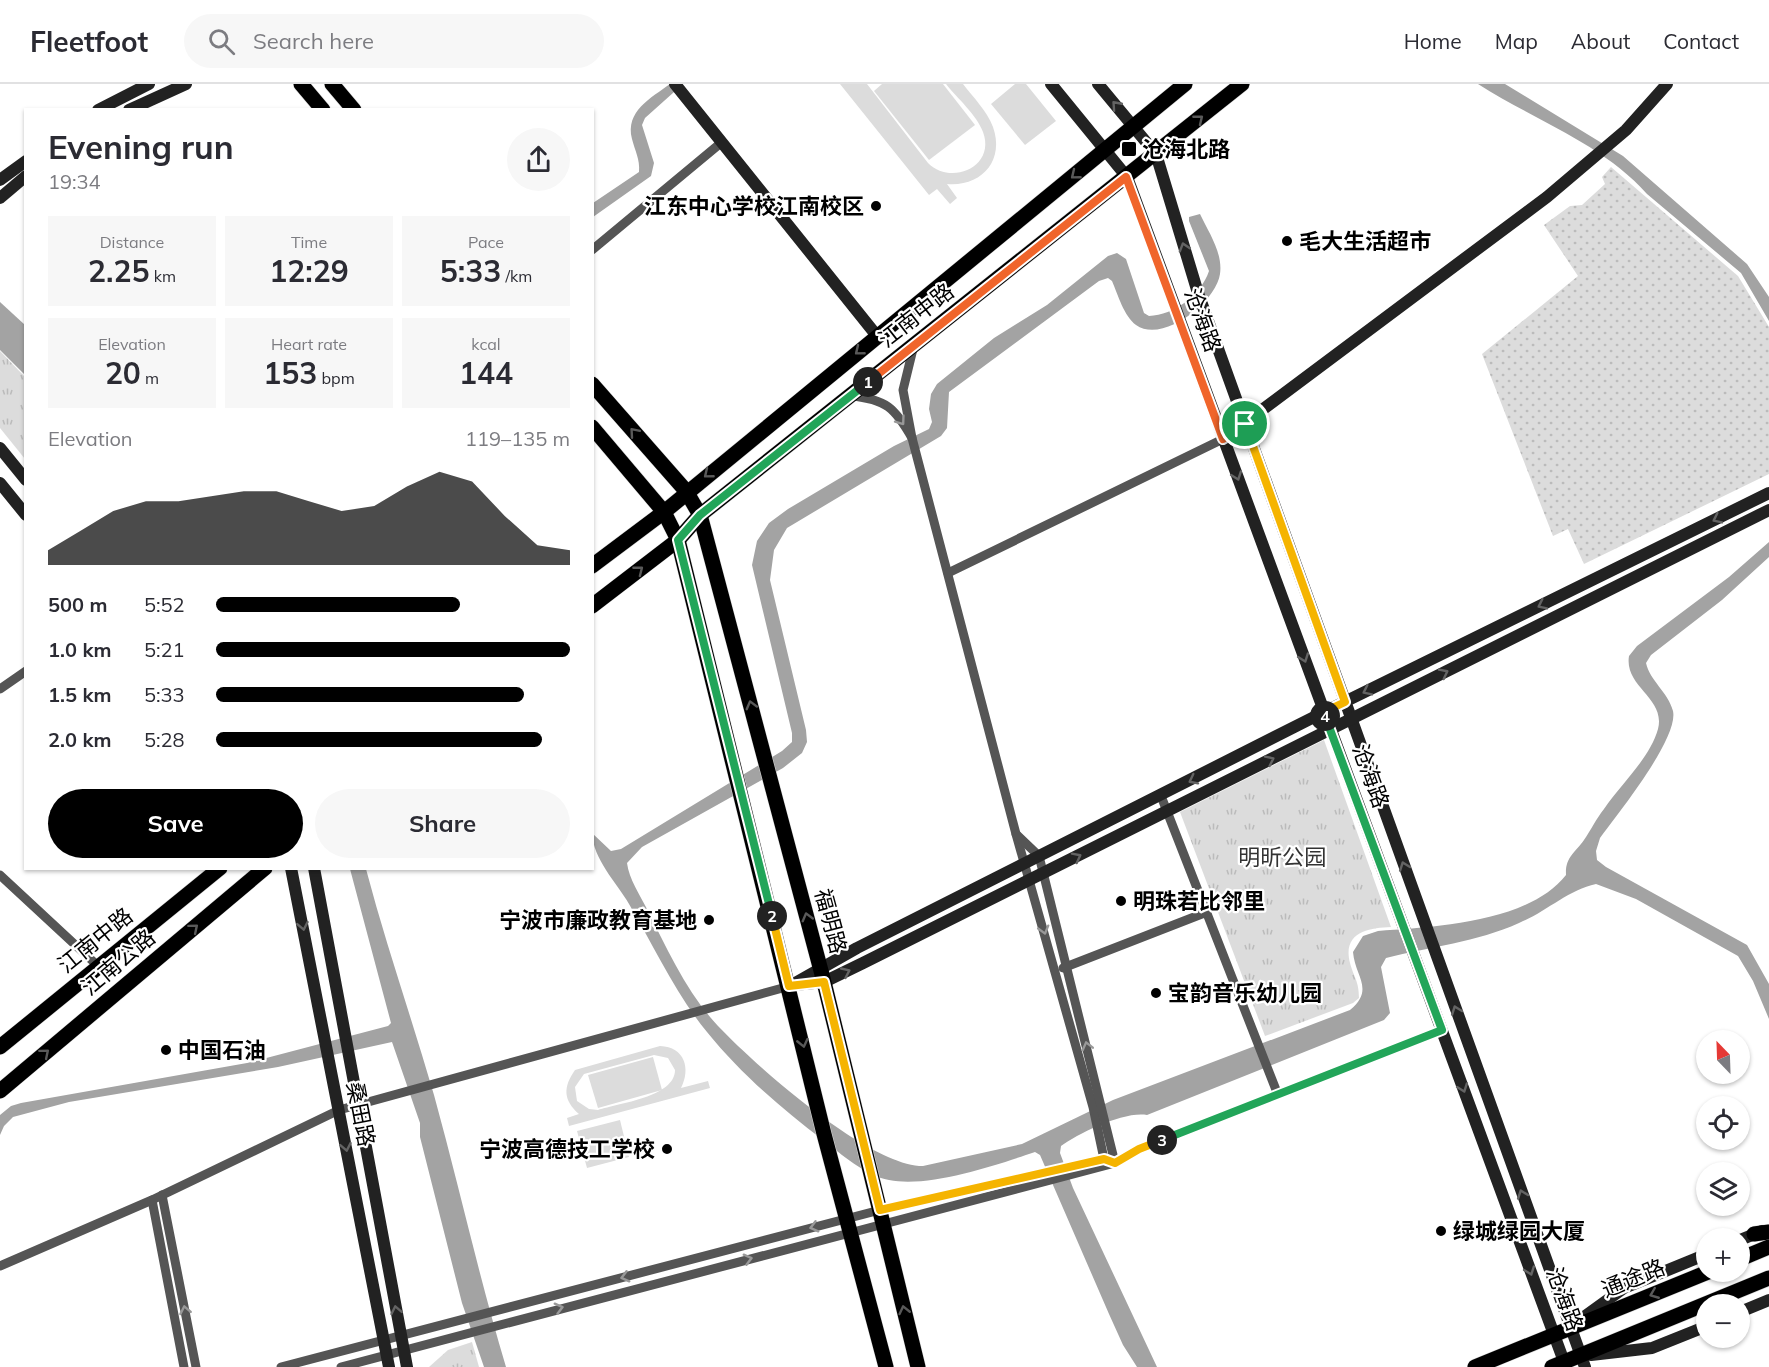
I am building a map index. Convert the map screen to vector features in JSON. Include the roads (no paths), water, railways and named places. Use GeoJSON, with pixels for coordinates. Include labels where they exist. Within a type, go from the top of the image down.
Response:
{"type":"FeatureCollection","features":[{"type":"Feature","properties":{"kind":"main road"},"geometry":{"type":"LineString","coordinates":[[102,108],[149,84]]}},
{"type":"Feature","properties":{"kind":"main road"},"geometry":{"type":"LineString","coordinates":[[133,108],[186,84]]}},
{"type":"Feature","properties":{"kind":"main road"},"geometry":{"type":"LineString","coordinates":[[301,84],[321,108]]}},
{"type":"Feature","properties":{"kind":"main road"},"geometry":{"type":"LineString","coordinates":[[332,84],[352,108]]}},
{"type":"Feature","properties":{"kind":"main road"},"geometry":{"type":"LineString","coordinates":[[675,84],[877,336]]}},
{"type":"Feature","properties":{"kind":"main road","name":"沧海路"},"geometry":{"type":"LineString","coordinates":[[1051,84],[1126,177],[1554,1334],[1560,1365]]}},
{"type":"Feature","properties":{"kind":"main road","name":"沧海路"},"geometry":{"type":"LineString","coordinates":[[1098,84],[1156,154],[1198,293],[1583,1361]]}},
{"type":"Feature","properties":{"kind":"main road","name":"江南中路"},"geometry":{"type":"LineString","coordinates":[[594,565],[664,512],[1185,84]]}},
{"type":"Feature","properties":{"kind":"main road","name":"江南中路"},"geometry":{"type":"LineString","coordinates":[[594,604],[678,540],[700,515],[1242,84]]}},
{"type":"Feature","properties":{"kind":"main road"},"geometry":{"type":"LineString","coordinates":[[1223,439],[1547,197],[1611,142],[1667,84]]}},
{"type":"Feature","properties":{"kind":"main road"},"geometry":{"type":"LineString","coordinates":[[0,180],[24,162]]}},
{"type":"Feature","properties":{"kind":"main road"},"geometry":{"type":"LineString","coordinates":[[0,198],[24,178]]}},
{"type":"Feature","properties":{"kind":"main road","name":"福明路"},"geometry":{"type":"LineString","coordinates":[[594,386],[686,492],[700,515],[822,974],[918,1367]]}},
{"type":"Feature","properties":{"kind":"main road"},"geometry":{"type":"LineString","coordinates":[[594,429],[664,512],[678,540],[848,1226],[886,1367]]}},
{"type":"Feature","properties":{"kind":"main road"},"geometry":{"type":"LineString","coordinates":[[0,448],[24,478]]}},
{"type":"Feature","properties":{"kind":"main road"},"geometry":{"type":"LineString","coordinates":[[0,483],[24,513]]}},
{"type":"Feature","properties":{"kind":"main road"},"geometry":{"type":"LineString","coordinates":[[822,974],[1039,856],[1324,712],[1769,493]]}},
{"type":"Feature","properties":{"kind":"main road"},"geometry":{"type":"LineString","coordinates":[[789,986],[822,974],[1030,880],[1769,510]]}},
{"type":"Feature","properties":{"kind":"main road","name":"江南中路"},"geometry":{"type":"LineString","coordinates":[[0,1047],[218,870]]}},
{"type":"Feature","properties":{"kind":"main road","name":"江南公路"},"geometry":{"type":"LineString","coordinates":[[0,1091],[263,870]]}},
{"type":"Feature","properties":{"kind":"main road","name":"桑田路"},"geometry":{"type":"LineString","coordinates":[[291,870],[389,1367]]}},
{"type":"Feature","properties":{"kind":"main road","name":"桑田路"},"geometry":{"type":"LineString","coordinates":[[314,870],[407,1367]]}},
{"type":"Feature","properties":{"kind":"main road"},"geometry":{"type":"LineString","coordinates":[[1750,1255],[1769,1247]]}},
{"type":"Feature","properties":{"kind":"main road"},"geometry":{"type":"LineString","coordinates":[[1570,1328],[1624,1288],[1696,1259]]}},
{"type":"Feature","properties":{"kind":"main road","name":"通途路"},"geometry":{"type":"LineString","coordinates":[[1475,1367],[1696,1277]]}},
{"type":"Feature","properties":{"kind":"main road"},"geometry":{"type":"LineString","coordinates":[[1583,1361],[1769,1278]]}},
{"type":"Feature","properties":{"kind":"main road"},"geometry":{"type":"LineString","coordinates":[[1750,1308],[1769,1300]]}},
{"type":"Feature","properties":{"kind":"main road"},"geometry":{"type":"LineString","coordinates":[[1560,1365],[1652,1348],[1696,1330]]}},
{"type":"Feature","properties":{"kind":"street"},"geometry":{"type":"LineString","coordinates":[[594,248],[722,142]]}},
{"type":"Feature","properties":{"kind":"street"},"geometry":{"type":"LineString","coordinates":[[914,345],[903,390],[912,438],[1016,834],[1097,1105]]}},
{"type":"Feature","properties":{"kind":"street"},"geometry":{"type":"LineString","coordinates":[[851,396],[882,401],[899,417],[912,438]]}},
{"type":"Feature","properties":{"kind":"street"},"geometry":{"type":"LineString","coordinates":[[948,573],[1223,439]]}},
{"type":"Feature","properties":{"kind":"street"},"geometry":{"type":"LineString","coordinates":[[0,689],[24,672]]}},
{"type":"Feature","properties":{"kind":"street"},"geometry":{"type":"LineString","coordinates":[[1161,796],[1278,1095]]}},
{"type":"Feature","properties":{"kind":"street"},"geometry":{"type":"LineString","coordinates":[[1016,834],[1039,856],[1067,967],[1105,1139],[1115,1163]]}},
{"type":"Feature","properties":{"kind":"street"},"geometry":{"type":"LineString","coordinates":[[0,875],[98,966]]}},
{"type":"Feature","properties":{"kind":"street"},"geometry":{"type":"LineString","coordinates":[[1056,972],[1207,912]]}},
{"type":"Feature","properties":{"kind":"street"},"geometry":{"type":"LineString","coordinates":[[0,1266],[152,1200],[339,1110],[789,986]]}},
{"type":"Feature","properties":{"kind":"street"},"geometry":{"type":"LineString","coordinates":[[341,1367],[881,1216],[1036,1179],[1115,1163],[1139,1149],[1442,1030]]}},
{"type":"Feature","properties":{"kind":"street"},"geometry":{"type":"LineString","coordinates":[[1104,1159],[1105,1139]]}},
{"type":"Feature","properties":{"kind":"street"},"geometry":{"type":"LineString","coordinates":[[1072,1171],[1104,1159],[1115,1163]]}},
{"type":"Feature","properties":{"kind":"street"},"geometry":{"type":"LineString","coordinates":[[162,1195],[196,1367]]}},
{"type":"Feature","properties":{"kind":"street"},"geometry":{"type":"LineString","coordinates":[[152,1200],[184,1367]]}},
{"type":"Feature","properties":{"kind":"street"},"geometry":{"type":"LineString","coordinates":[[281,1367],[499,1310],[848,1226]]}},
{"type":"Feature","properties":{"kind":"place","name":"沧海北路"},"geometry":{"type":"Point","coordinates":[1129,149]}},
{"type":"Feature","properties":{"kind":"place","name":"江东中心学校江南校区"},"geometry":{"type":"Point","coordinates":[876,206]}},
{"type":"Feature","properties":{"kind":"place","name":"毛大生活超市"},"geometry":{"type":"Point","coordinates":[1287,241]}},
{"type":"Feature","properties":{"kind":"place","name":"明珠若比邻里"},"geometry":{"type":"Point","coordinates":[1121,901]}},
{"type":"Feature","properties":{"kind":"place","name":"宁波市廉政教育基地"},"geometry":{"type":"Point","coordinates":[709,920]}},
{"type":"Feature","properties":{"kind":"place","name":"宝韵音乐幼儿园"},"geometry":{"type":"Point","coordinates":[1156,993]}},
{"type":"Feature","properties":{"kind":"place","name":"中国石油"},"geometry":{"type":"Point","coordinates":[166,1050]}},
{"type":"Feature","properties":{"kind":"place","name":"宁波高德技工学校"},"geometry":{"type":"Point","coordinates":[667,1149]}},
{"type":"Feature","properties":{"kind":"place","name":"绿城绿园大厦"},"geometry":{"type":"Point","coordinates":[1441,1231]}},
{"type":"Feature","properties":{"kind":"park label","name":"明昕公园"},"geometry":{"type":"Point","coordinates":[1282,857]}}]}
